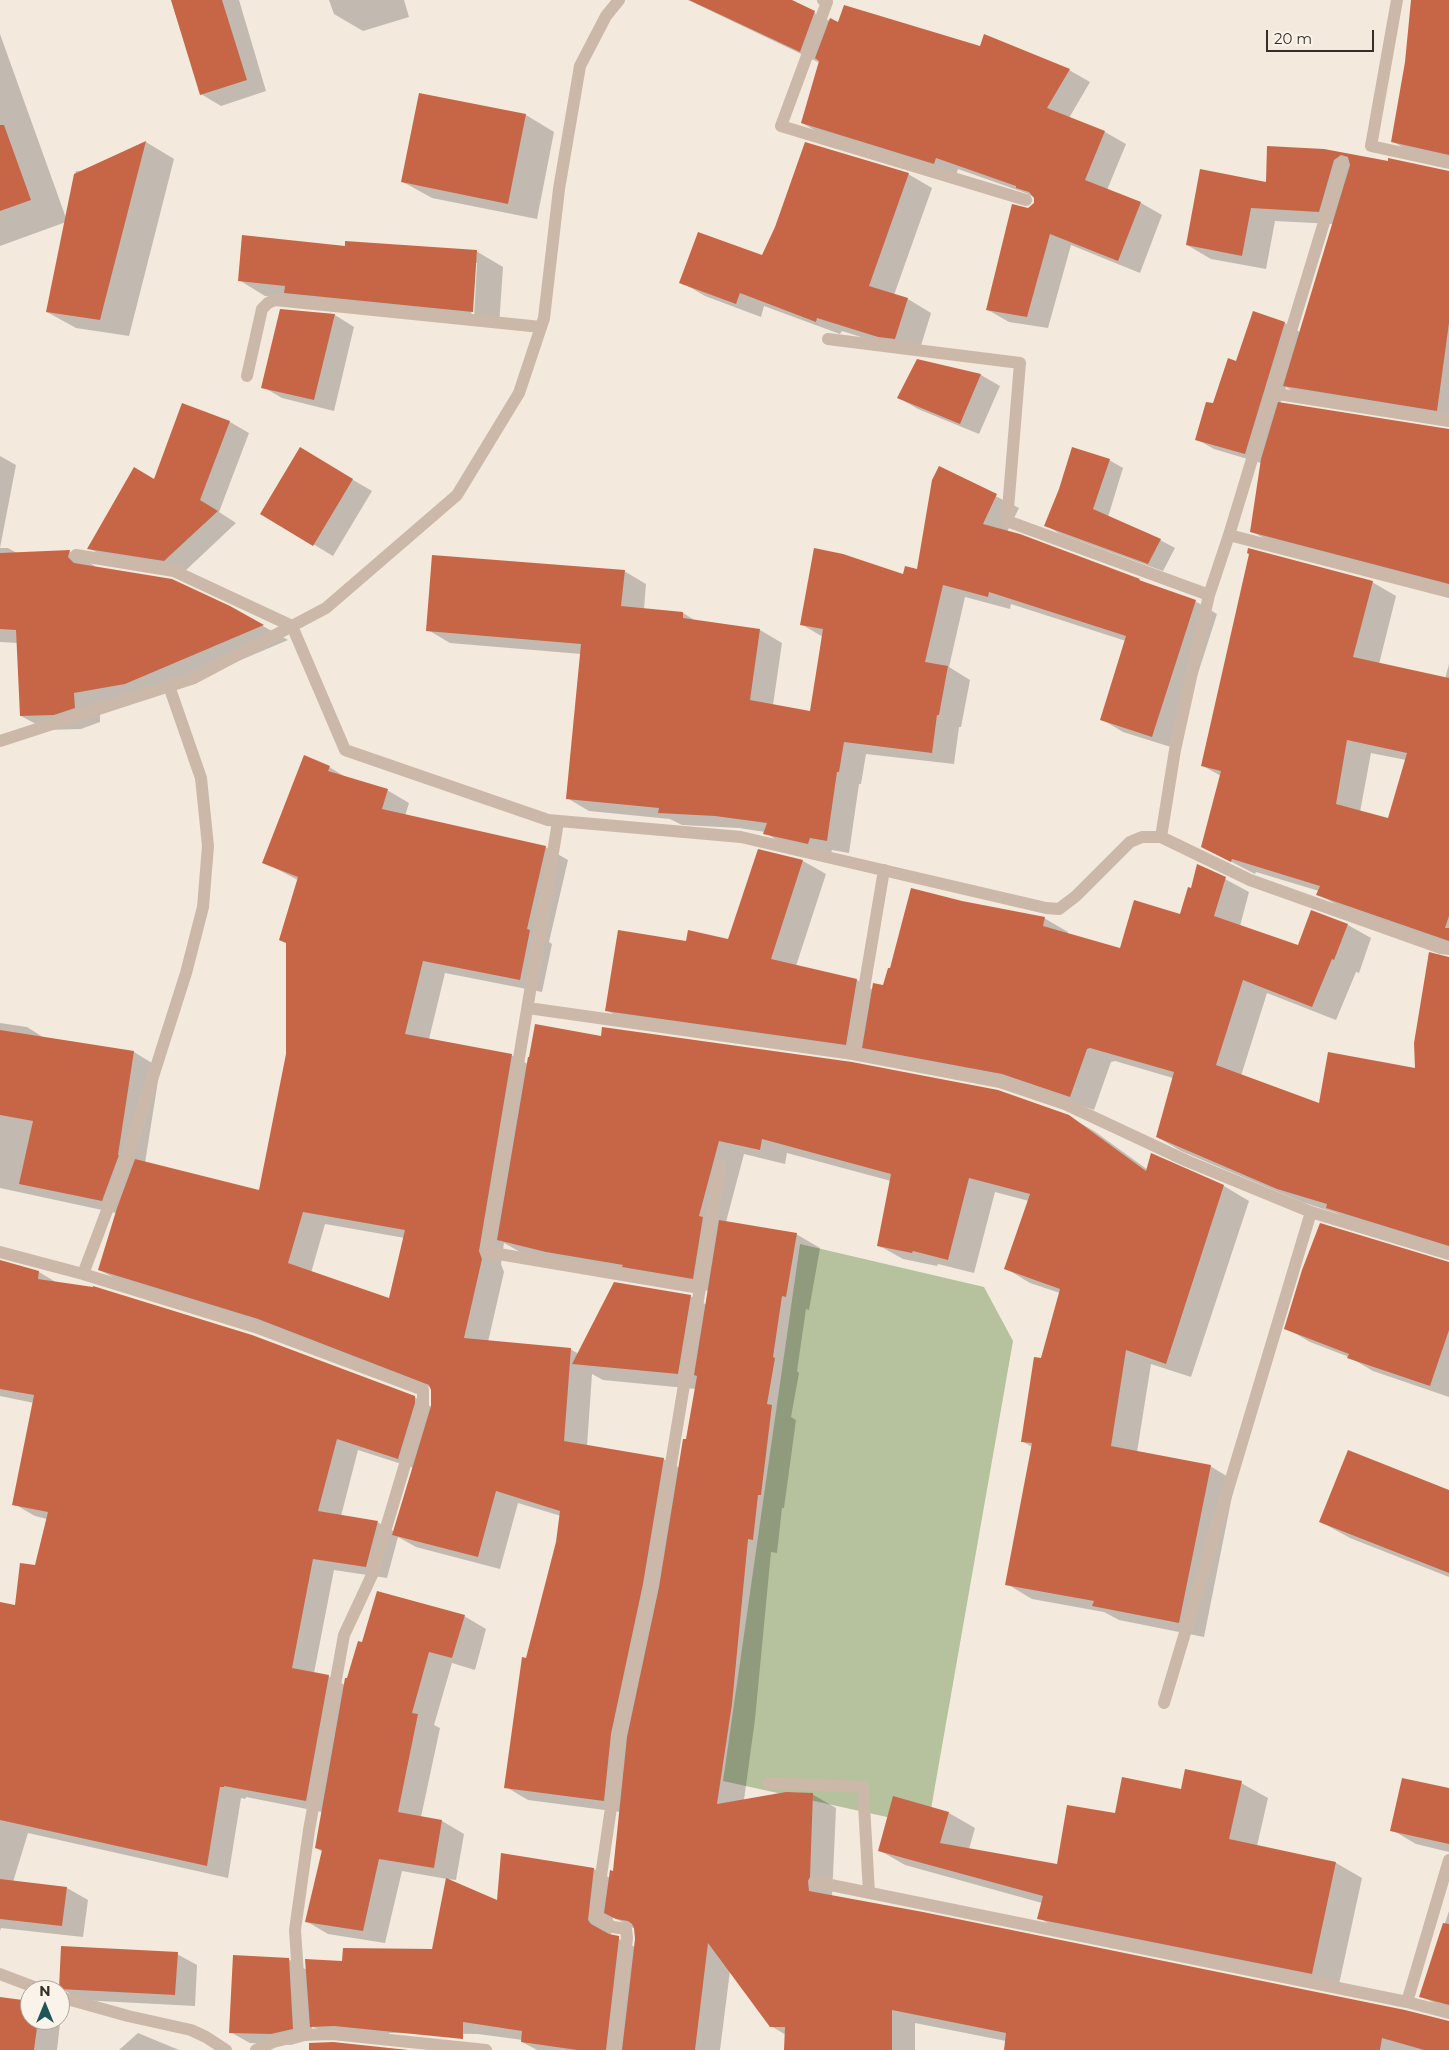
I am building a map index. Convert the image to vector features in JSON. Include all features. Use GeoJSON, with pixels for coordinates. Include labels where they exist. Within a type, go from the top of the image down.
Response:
{"type":"FeatureCollection","features":[{"type":"Feature","properties":{"kind":"street"},"geometry":{"type":"LineString","coordinates":[[0,741],[194,678],[326,608],[457,494],[519,393],[544,318],[559,189],[580,66],[606,16],[620,0]]}},
{"type":"Feature","properties":{"kind":"street"},"geometry":{"type":"LineString","coordinates":[[823,0],[827,2],[781,126],[1026,200]]}},
{"type":"Feature","properties":{"kind":"street"},"geometry":{"type":"LineString","coordinates":[[1397,0],[1372,146],[1449,163]]}},
{"type":"Feature","properties":{"kind":"street"},"geometry":{"type":"LineString","coordinates":[[1160,837],[1175,750],[1209,595],[1229,535],[1342,162]]}},
{"type":"Feature","properties":{"kind":"street"},"geometry":{"type":"LineString","coordinates":[[248,376],[262,309],[268,303],[275,300],[541,327]]}},
{"type":"Feature","properties":{"kind":"street"},"geometry":{"type":"LineString","coordinates":[[828,339],[1020,363],[1007,521],[1209,595]]}},
{"type":"Feature","properties":{"kind":"street"},"geometry":{"type":"LineString","coordinates":[[1272,393],[1449,421]]}},
{"type":"Feature","properties":{"kind":"street"},"geometry":{"type":"LineString","coordinates":[[1229,535],[1449,592]]}},
{"type":"Feature","properties":{"kind":"street"},"geometry":{"type":"LineString","coordinates":[[76,555],[174,571],[292,626],[346,750],[558,822],[741,837],[1046,908],[1059,909],[1076,896],[1130,842],[1142,837],[1160,837],[1250,880],[1441,948],[1449,948]]}},
{"type":"Feature","properties":{"kind":"street"},"geometry":{"type":"LineString","coordinates":[[83,1274],[128,1155],[186,973],[203,907],[208,846],[201,778],[169,686]]}},
{"type":"Feature","properties":{"kind":"street"},"geometry":{"type":"LineString","coordinates":[[558,822],[487,1252],[700,1288]]}},
{"type":"Feature","properties":{"kind":"street"},"geometry":{"type":"LineString","coordinates":[[853,1054],[884,870]]}},
{"type":"Feature","properties":{"kind":"street"},"geometry":{"type":"LineString","coordinates":[[528,1008],[853,1054],[1000,1082],[1056,1100],[1187,1161],[1311,1212],[1449,1254]]}},
{"type":"Feature","properties":{"kind":"street"},"geometry":{"type":"LineString","coordinates":[[614,2050],[627,1938],[626,1929],[614,1927],[595,1917],[614,1787],[619,1736],[650,1585],[720,1166]]}},
{"type":"Feature","properties":{"kind":"street"},"geometry":{"type":"LineString","coordinates":[[1164,1703],[1311,1212]]}},
{"type":"Feature","properties":{"kind":"street"},"geometry":{"type":"LineString","coordinates":[[0,1252],[83,1274],[255,1327],[423,1390],[423,1404],[372,1575],[344,1635],[294,1930],[302,2035]]}},
{"type":"Feature","properties":{"kind":"street"},"geometry":{"type":"LineString","coordinates":[[768,1783],[863,1787],[869,1893]]}},
{"type":"Feature","properties":{"kind":"street"},"geometry":{"type":"LineString","coordinates":[[1408,2002],[1449,1860]]}},
{"type":"Feature","properties":{"kind":"street"},"geometry":{"type":"LineString","coordinates":[[816,1882],[1408,2002],[1449,2013]]}},
{"type":"Feature","properties":{"kind":"street"},"geometry":{"type":"LineString","coordinates":[[0,1974],[20,1982]]}},
{"type":"Feature","properties":{"kind":"street"},"geometry":{"type":"LineString","coordinates":[[70,2000],[128,2016],[191,2030],[226,2050]]}},
{"type":"Feature","properties":{"kind":"street"},"geometry":{"type":"LineString","coordinates":[[256,2050],[273,2042],[302,2035],[333,2034],[486,2050]]}},
{"type":"Feature","properties":{"kind":"green space"},"geometry":{"type":"Polygon","coordinates":[[[800,1244],[984,1287],[1013,1341],[928,1826],[723,1781],[800,1244]]]}},
{"type":"Feature","properties":{"kind":"building"},"geometry":{"type":"Polygon","coordinates":[[[171,0],[222,0],[247,80],[200,95],[171,0]]]}},
{"type":"Feature","properties":{"kind":"building"},"geometry":{"type":"Polygon","coordinates":[[[689,0],[792,0],[815,11],[800,52],[689,0]]]}},
{"type":"Feature","properties":{"kind":"building"},"geometry":{"type":"Polygon","coordinates":[[[1411,0],[1449,0],[1449,155],[1391,142],[1405,62],[1411,0]]]}},
{"type":"Feature","properties":{"kind":"building"},"geometry":{"type":"Polygon","coordinates":[[[844,5],[980,46],[984,34],[1070,69],[1047,108],[1105,131],[1085,180],[1141,202],[1118,261],[1050,234],[1027,317],[986,310],[1012,204],[1028,208],[1034,203],[1034,198],[1029,192],[1016,188],[1016,186],[936,158],[934,164],[801,123],[819,61],[815,58],[830,18],[838,22],[844,5]]]}},
{"type":"Feature","properties":{"kind":"building"},"geometry":{"type":"Polygon","coordinates":[[[419,93],[526,114],[508,204],[401,182],[419,93]]]}},
{"type":"Feature","properties":{"kind":"building"},"geometry":{"type":"Polygon","coordinates":[[[0,125],[4,125],[31,200],[0,211],[0,125]]]}},
{"type":"Feature","properties":{"kind":"building"},"geometry":{"type":"Polygon","coordinates":[[[146,141],[100,320],[46,312],[74,174],[146,141]]]}},
{"type":"Feature","properties":{"kind":"building"},"geometry":{"type":"Polygon","coordinates":[[[805,142],[909,173],[869,286],[908,298],[895,339],[878,337],[817,318],[816,322],[740,293],[736,304],[679,283],[698,232],[762,255],[775,227],[805,142]]]}},
{"type":"Feature","properties":{"kind":"building"},"geometry":{"type":"Polygon","coordinates":[[[1267,146],[1324,149],[1388,161],[1388,158],[1449,171],[1449,323],[1437,411],[1283,386],[1350,165],[1348,157],[1341,155],[1334,160],[1319,212],[1251,208],[1242,256],[1186,245],[1200,169],[1266,182],[1267,146]]]}},
{"type":"Feature","properties":{"kind":"building"},"geometry":{"type":"Polygon","coordinates":[[[242,235],[345,246],[345,241],[477,250],[473,312],[284,293],[285,286],[238,281],[242,235]]]}},
{"type":"Feature","properties":{"kind":"building"},"geometry":{"type":"Polygon","coordinates":[[[280,309],[335,314],[314,400],[261,388],[280,309]]]}},
{"type":"Feature","properties":{"kind":"building"},"geometry":{"type":"Polygon","coordinates":[[[1253,311],[1285,322],[1245,454],[1195,440],[1206,402],[1213,403],[1228,358],[1236,361],[1253,311]]]}},
{"type":"Feature","properties":{"kind":"building"},"geometry":{"type":"Polygon","coordinates":[[[917,359],[981,374],[960,424],[897,398],[917,359]]]}},
{"type":"Feature","properties":{"kind":"building"},"geometry":{"type":"Polygon","coordinates":[[[1278,402],[1449,429],[1449,584],[1250,532],[1261,459],[1278,402]]]}},
{"type":"Feature","properties":{"kind":"building"},"geometry":{"type":"Polygon","coordinates":[[[182,403],[230,421],[200,500],[218,511],[164,561],[87,549],[134,467],[154,479],[182,403]]]}},
{"type":"Feature","properties":{"kind":"building"},"geometry":{"type":"Polygon","coordinates":[[[300,447],[353,479],[313,546],[260,514],[300,447]]]}},
{"type":"Feature","properties":{"kind":"building"},"geometry":{"type":"Polygon","coordinates":[[[1072,447],[1110,459],[1093,509],[1161,539],[1148,564],[1044,526],[1059,489],[1072,447]]]}},
{"type":"Feature","properties":{"kind":"building"},"geometry":{"type":"Polygon","coordinates":[[[939,466],[997,494],[983,524],[1020,534],[1196,600],[1152,737],[1100,720],[1126,636],[989,592],[988,597],[943,585],[925,662],[948,666],[939,715],[937,715],[932,753],[844,742],[839,772],[837,772],[827,841],[810,838],[808,844],[763,834],[767,823],[715,816],[658,813],[659,808],[566,799],[581,644],[426,631],[432,555],[625,570],[621,606],[683,612],[683,618],[760,629],[750,700],[810,711],[823,629],[800,625],[814,548],[843,554],[903,574],[905,566],[917,569],[932,480],[939,466]]]}},
{"type":"Feature","properties":{"kind":"building"},"geometry":{"type":"Polygon","coordinates":[[[1248,548],[1373,581],[1353,657],[1449,678],[1449,916],[1445,928],[1449,928],[1449,941],[1316,895],[1320,886],[1232,859],[1231,862],[1201,847],[1221,771],[1201,766],[1249,554],[1247,553],[1248,548]],[[1347,740],[1336,804],[1388,818],[1407,753],[1347,740]]]}},
{"type":"Feature","properties":{"kind":"building"},"geometry":{"type":"Polygon","coordinates":[[[70,550],[68,557],[74,563],[172,579],[230,606],[264,625],[125,684],[74,693],[75,708],[54,715],[20,716],[16,630],[0,629],[0,553],[70,550]]]}},
{"type":"Feature","properties":{"kind":"building"},"geometry":{"type":"Polygon","coordinates":[[[304,755],[330,766],[328,771],[388,789],[382,809],[546,846],[527,929],[530,930],[520,980],[423,961],[405,1034],[512,1054],[479,1251],[482,1259],[464,1338],[571,1348],[564,1441],[664,1458],[643,1584],[611,1734],[604,1801],[504,1788],[522,1657],[526,1658],[556,1542],[560,1511],[496,1491],[478,1557],[392,1535],[431,1406],[431,1390],[429,1385],[258,1319],[98,1270],[117,1208],[135,1159],[259,1190],[286,1054],[286,943],[279,940],[298,877],[262,863],[304,755]],[[303,1212],[288,1263],[389,1298],[405,1230],[303,1212]]]}},
{"type":"Feature","properties":{"kind":"building"},"geometry":{"type":"Polygon","coordinates":[[[758,849],[803,860],[771,959],[857,979],[846,1045],[605,1011],[618,930],[686,941],[688,930],[728,939],[758,849]]]}},
{"type":"Feature","properties":{"kind":"building"},"geometry":{"type":"Polygon","coordinates":[[[1197,864],[1226,877],[1214,916],[1298,945],[1311,910],[1348,924],[1312,1007],[1243,980],[1216,1065],[1319,1103],[1328,1052],[1415,1068],[1414,1043],[1429,952],[1449,957],[1449,1246],[1326,1208],[1327,1204],[1277,1189],[1156,1137],[1174,1072],[1090,1048],[1087,1049],[1070,1097],[1002,1074],[862,1048],[873,983],[883,985],[888,968],[890,968],[911,888],[962,901],[1045,917],[1043,926],[1120,948],[1134,900],[1180,914],[1188,887],[1191,888],[1197,864]]]}},
{"type":"Feature","properties":{"kind":"building"},"geometry":{"type":"Polygon","coordinates":[[[535,1024],[601,1036],[602,1027],[852,1062],[998,1090],[1069,1115],[1146,1171],[1151,1153],[1224,1185],[1166,1364],[1126,1350],[1111,1446],[1211,1465],[1179,1623],[1092,1606],[1094,1601],[1005,1585],[1032,1443],[1021,1442],[1034,1357],[1041,1358],[1060,1289],[1004,1269],[1030,1194],[969,1178],[948,1260],[913,1251],[912,1253],[877,1246],[891,1174],[762,1139],[760,1150],[719,1141],[699,1216],[703,1217],[693,1279],[546,1252],[497,1240],[535,1024]]]}},
{"type":"Feature","properties":{"kind":"building"},"geometry":{"type":"Polygon","coordinates":[[[0,1030],[134,1051],[119,1155],[102,1201],[19,1184],[33,1121],[0,1115],[0,1030]]]}},
{"type":"Feature","properties":{"kind":"building"},"geometry":{"type":"Polygon","coordinates":[[[719,1220],[797,1233],[786,1297],[782,1296],[773,1357],[775,1358],[767,1404],[772,1405],[761,1495],[758,1495],[753,1540],[748,1539],[732,1704],[717,1804],[786,1792],[813,1793],[809,1891],[923,1912],[1405,2010],[1449,2021],[1449,2050],[1424,2050],[1382,2038],[1380,2050],[1004,2050],[1006,2033],[892,2010],[892,2050],[784,2050],[785,2027],[770,2027],[708,1943],[695,2050],[622,2050],[635,1939],[634,1928],[628,1921],[616,1919],[604,1913],[610,1870],[613,1871],[627,1737],[659,1587],[683,1439],[686,1439],[697,1376],[694,1375],[719,1220]]]}},
{"type":"Feature","properties":{"kind":"building"},"geometry":{"type":"Polygon","coordinates":[[[1320,1223],[1449,1262],[1449,1330],[1430,1386],[1347,1358],[1349,1354],[1284,1329],[1302,1270],[1320,1223]]]}},
{"type":"Feature","properties":{"kind":"building"},"geometry":{"type":"Polygon","coordinates":[[[0,1260],[39,1271],[38,1279],[93,1286],[252,1335],[415,1396],[415,1403],[398,1459],[337,1439],[318,1511],[378,1521],[366,1567],[313,1559],[292,1668],[329,1675],[306,1801],[224,1786],[220,1787],[207,1866],[0,1820],[0,1602],[15,1605],[20,1563],[35,1565],[48,1512],[12,1505],[34,1395],[0,1389],[0,1260]]]}},
{"type":"Feature","properties":{"kind":"building"},"geometry":{"type":"Polygon","coordinates":[[[614,1282],[691,1295],[678,1374],[572,1364],[614,1282]]]}},
{"type":"Feature","properties":{"kind":"building"},"geometry":{"type":"Polygon","coordinates":[[[1348,1450],[1449,1490],[1449,1573],[1319,1522],[1348,1450]]]}},
{"type":"Feature","properties":{"kind":"building"},"geometry":{"type":"Polygon","coordinates":[[[377,1591],[465,1615],[452,1658],[429,1652],[412,1713],[418,1714],[398,1812],[442,1820],[434,1868],[379,1859],[363,1931],[305,1922],[322,1850],[315,1848],[345,1678],[347,1678],[358,1641],[362,1642],[377,1591]]]}},
{"type":"Feature","properties":{"kind":"building"},"geometry":{"type":"Polygon","coordinates":[[[1185,1769],[1242,1781],[1229,1839],[1336,1862],[1312,1974],[1037,1919],[1043,1896],[878,1851],[893,1796],[949,1812],[940,1843],[1057,1864],[1067,1805],[1115,1813],[1122,1777],[1181,1789],[1185,1769]]]}},
{"type":"Feature","properties":{"kind":"building"},"geometry":{"type":"Polygon","coordinates":[[[1402,1778],[1449,1788],[1449,1844],[1390,1831],[1402,1778]]]}},
{"type":"Feature","properties":{"kind":"building"},"geometry":{"type":"Polygon","coordinates":[[[501,1853],[594,1868],[588,1920],[591,1924],[609,1934],[619,1936],[606,2050],[577,2050],[521,2042],[522,2031],[463,2022],[463,2039],[334,2026],[310,2027],[305,1959],[342,1961],[343,1948],[432,1949],[446,1878],[497,1900],[501,1853]]]}},
{"type":"Feature","properties":{"kind":"building"},"geometry":{"type":"Polygon","coordinates":[[[0,1879],[67,1887],[62,1926],[0,1919],[0,1879]]]}},
{"type":"Feature","properties":{"kind":"building"},"geometry":{"type":"Polygon","coordinates":[[[1443,1923],[1449,1924],[1449,2005],[1419,1997],[1443,1923]]]}},
{"type":"Feature","properties":{"kind":"building"},"geometry":{"type":"Polygon","coordinates":[[[61,1946],[178,1952],[175,1995],[70,1990],[70,1980],[59,1980],[61,1946]]]}},
{"type":"Feature","properties":{"kind":"building"},"geometry":{"type":"Polygon","coordinates":[[[233,1955],[289,1958],[293,2029],[271,2034],[229,2033],[233,1955]]]}},
{"type":"Feature","properties":{"kind":"building"},"geometry":{"type":"Polygon","coordinates":[[[0,1997],[20,2000],[20,2030],[37,2030],[34,2050],[0,2050],[0,1997]]]}},
{"type":"Feature","properties":{"kind":"building"},"geometry":{"type":"Polygon","coordinates":[[[333,2042],[408,2050],[309,2050],[309,2043],[333,2042]]]}}]}
